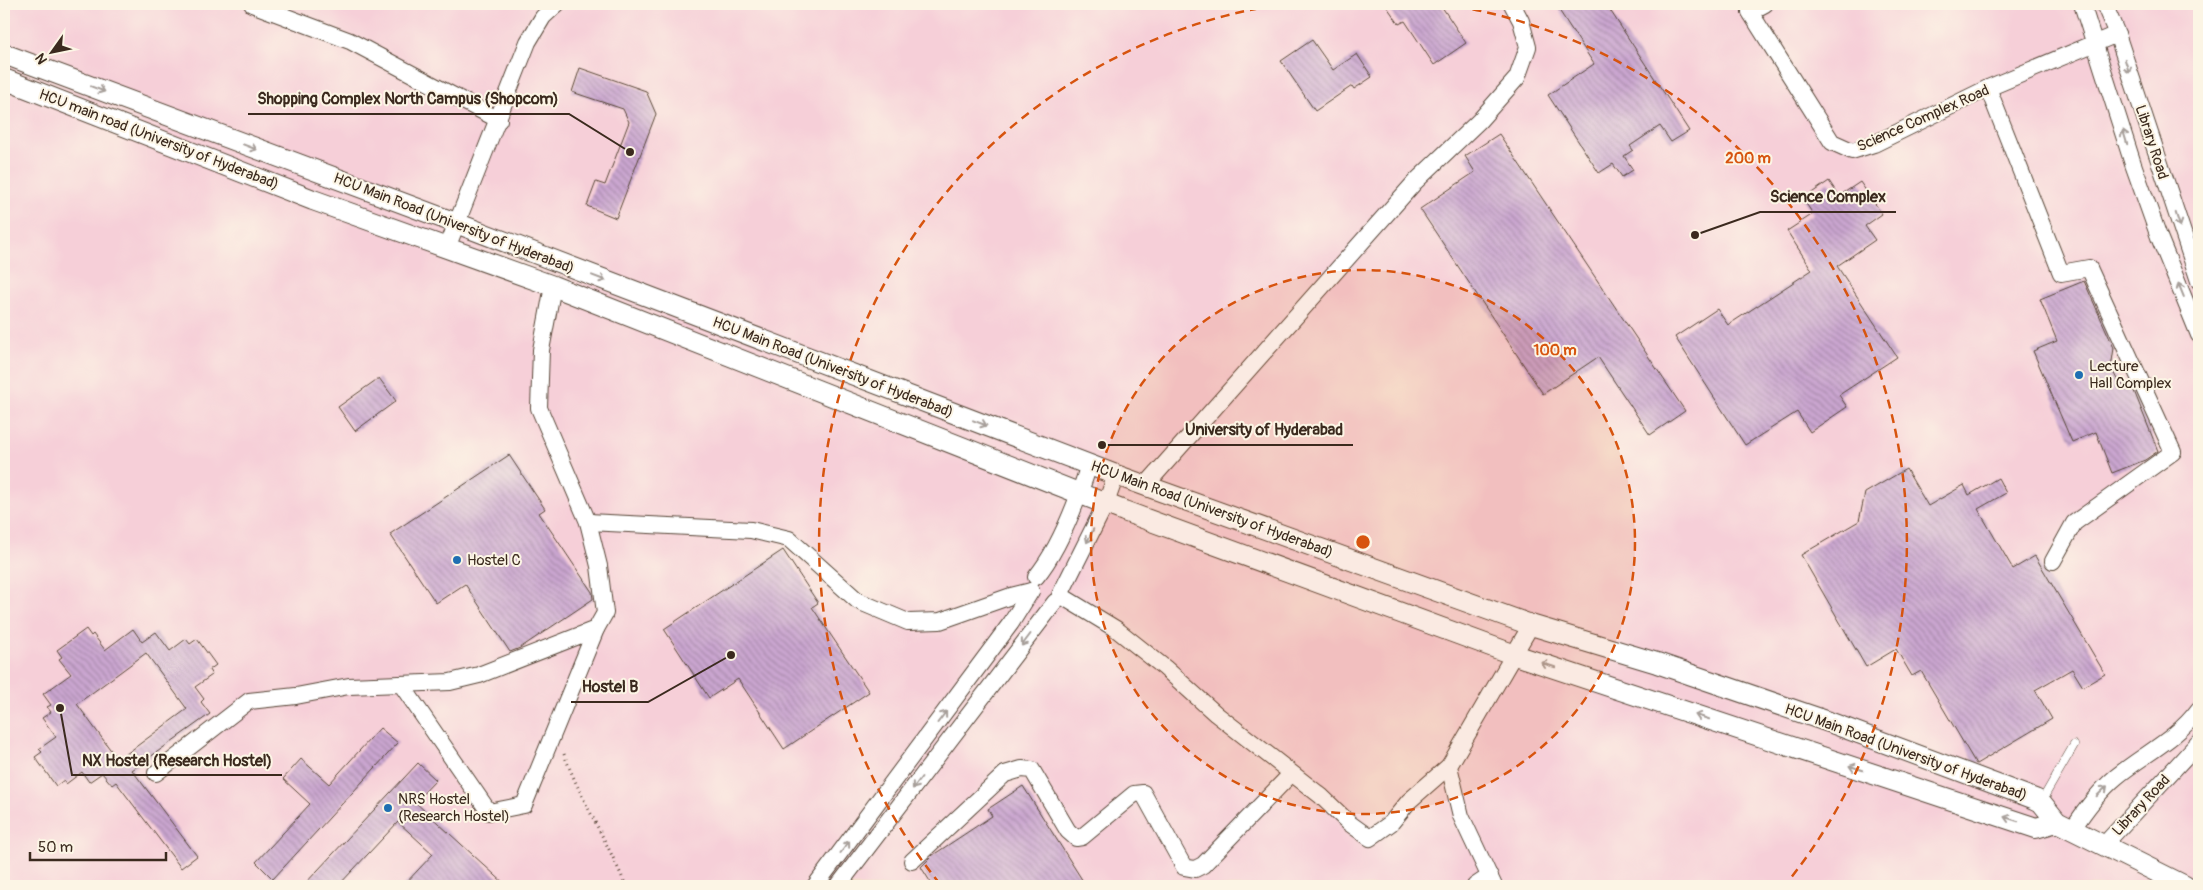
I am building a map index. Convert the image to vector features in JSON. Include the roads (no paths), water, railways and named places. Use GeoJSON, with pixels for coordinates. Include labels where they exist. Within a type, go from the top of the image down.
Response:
{"type":"FeatureCollection","features":[{"type":"Feature","properties":{"kind":"street"},"geometry":{"type":"LineString","coordinates":[[252,4],[350,42],[499,120]]}},
{"type":"Feature","properties":{"kind":"street"},"geometry":{"type":"LineString","coordinates":[[447,248],[499,120],[528,42],[543,17],[557,4]]}},
{"type":"Feature","properties":{"kind":"street"},"geometry":{"type":"LineString","coordinates":[[1146,485],[1415,182],[1479,121],[1517,78],[1528,47],[1521,21],[1512,4]]}},
{"type":"Feature","properties":{"kind":"street","name":"Science Complex Road"},"geometry":{"type":"LineString","coordinates":[[1765,4],[1745,8],[1832,142],[1852,151],[1874,144],[1988,88],[2117,34]]}},
{"type":"Feature","properties":{"kind":"street"},"geometry":{"type":"LineString","coordinates":[[2082,4],[2096,42],[2132,164],[2199,335]]}},
{"type":"Feature","properties":{"kind":"street","name":"Library Road"},"geometry":{"type":"LineString","coordinates":[[2104,4],[2117,34],[2199,281]]}},
{"type":"Feature","properties":{"kind":"street","name":"HCU Main Road (University of Hyderabad)"},"geometry":{"type":"LineString","coordinates":[[4,54],[456,223],[1116,475],[1531,625],[1682,672],[1820,719],[2041,802],[2065,826]]}},
{"type":"Feature","properties":{"kind":"street","name":"HCU main road (University of Hyderabad)"},"geometry":{"type":"LineString","coordinates":[[4,79],[313,200]]}},
{"type":"Feature","properties":{"kind":"street"},"geometry":{"type":"LineString","coordinates":[[1988,88],[2061,273],[2089,268],[2173,452],[2074,523],[2053,562]]}},
{"type":"Feature","properties":{"kind":"street","name":"HCU Main Road (University of Hyderabad)"},"geometry":{"type":"LineString","coordinates":[[313,200],[553,286],[1106,503],[1515,655],[2036,828],[2065,826]]}},
{"type":"Feature","properties":{"kind":"street"},"geometry":{"type":"LineString","coordinates":[[401,684],[489,812],[524,805],[596,629],[605,614],[599,566],[588,522],[539,408],[541,350],[553,286]]}},
{"type":"Feature","properties":{"kind":"street"},"geometry":{"type":"LineString","coordinates":[[815,886],[1011,623],[1045,566],[1080,493],[1089,465]]}},
{"type":"Feature","properties":{"kind":"street"},"geometry":{"type":"LineString","coordinates":[[838,886],[1059,596],[1106,503],[1116,475]]}},
{"type":"Feature","properties":{"kind":"street"},"geometry":{"type":"LineString","coordinates":[[588,522],[751,530],[790,539],[858,601],[908,622],[940,622],[1011,596],[1034,584],[1045,574],[1054,575],[1060,583],[1059,596]]}},
{"type":"Feature","properties":{"kind":"street"},"geometry":{"type":"LineString","coordinates":[[1034,584],[1032,596],[1040,603],[1045,604],[1059,596]]}},
{"type":"Feature","properties":{"kind":"street"},"geometry":{"type":"LineString","coordinates":[[1059,596],[1116,628],[1291,774],[1321,796],[1348,823],[1370,838],[1391,823],[1409,801],[1449,766],[1531,625]]}},
{"type":"Feature","properties":{"kind":"street"},"geometry":{"type":"LineString","coordinates":[[156,773],[249,701],[296,696],[349,686],[450,682],[479,675],[596,629]]}},
{"type":"Feature","properties":{"kind":"street"},"geometry":{"type":"LineString","coordinates":[[2185,886],[2065,826],[2116,777],[2155,751],[2190,721],[2199,709]]}},
{"type":"Feature","properties":{"kind":"street","name":"Library Road"},"geometry":{"type":"LineString","coordinates":[[2103,846],[2199,742]]}},
{"type":"Feature","properties":{"kind":"street"},"geometry":{"type":"LineString","coordinates":[[1449,766],[1461,816],[1492,881],[1475,886]]}},
{"type":"Feature","properties":{"kind":"street"},"geometry":{"type":"LineString","coordinates":[[912,861],[1006,774],[1022,769],[1032,770],[1068,831],[1076,838],[1082,837],[1134,794],[1143,793],[1184,867],[1195,869],[1203,865],[1291,774]]}},
{"type":"Feature","properties":{"kind":"lane"},"geometry":{"type":"LineString","coordinates":[[2041,802],[2074,745]]}},
{"type":"Feature","properties":{"kind":"place","name":"Shopping Complex North Campus (Shopcom)"},"geometry":{"type":"Point","coordinates":[630,152]}},
{"type":"Feature","properties":{"kind":"place","name":"Science Complex"},"geometry":{"type":"Point","coordinates":[1695,235]}},
{"type":"Feature","properties":{"kind":"place","name":"Lecture Hall Complex"},"geometry":{"type":"Point","coordinates":[2079,375]}},
{"type":"Feature","properties":{"kind":"place","name":"University of Hyderabad"},"geometry":{"type":"Point","coordinates":[1102,445]}},
{"type":"Feature","properties":{"kind":"place","name":"Hostel C"},"geometry":{"type":"Point","coordinates":[457,560]}},
{"type":"Feature","properties":{"kind":"place","name":"Hostel B"},"geometry":{"type":"Point","coordinates":[731,655]}},
{"type":"Feature","properties":{"kind":"place","name":"NX Hostel (Research Hostel)"},"geometry":{"type":"Point","coordinates":[60,708]}},
{"type":"Feature","properties":{"kind":"place","name":"NRS Hostel (Research Hostel)"},"geometry":{"type":"Point","coordinates":[388,808]}}]}
